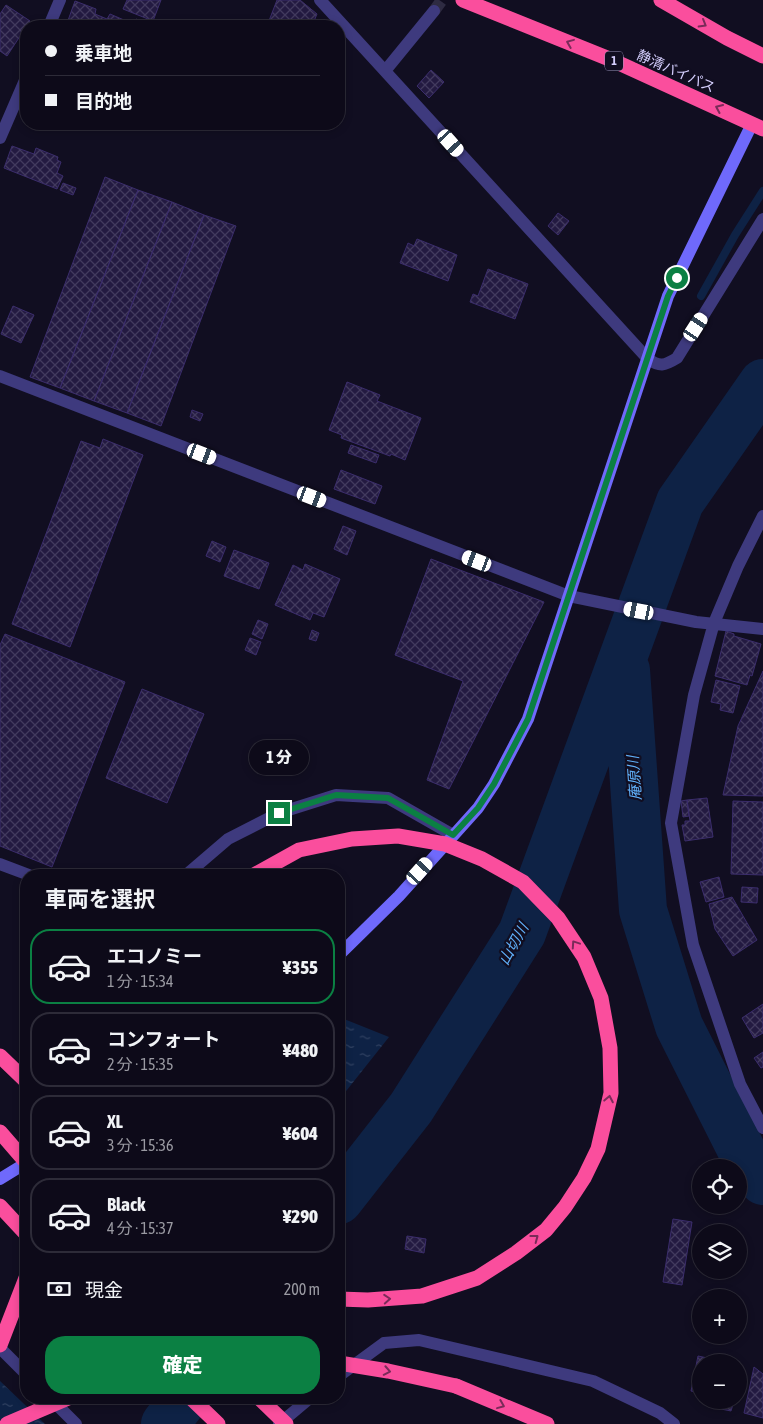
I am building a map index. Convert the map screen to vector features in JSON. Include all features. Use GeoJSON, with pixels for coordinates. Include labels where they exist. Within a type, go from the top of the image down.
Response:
{"type":"FeatureCollection","features":[{"type":"Feature","properties":{"kind":"highway","name":"静清バイパス"},"geometry":{"type":"LineString","coordinates":[[463,0],[612,60],[758,126]]}},
{"type":"Feature","properties":{"kind":"highway"},"geometry":{"type":"LineString","coordinates":[[661,0],[727,38],[763,56]]}},
{"type":"Feature","properties":{"kind":"highway"},"geometry":{"type":"LineString","coordinates":[[265,869],[299,850],[352,839],[398,836],[446,844],[482,859],[524,882],[558,918],[584,957],[601,998],[610,1048],[611,1093],[598,1149],[584,1178],[565,1207],[546,1230],[516,1253],[477,1278],[422,1296],[368,1300],[345,1299]]}},
{"type":"Feature","properties":{"kind":"highway"},"geometry":{"type":"LineString","coordinates":[[0,1056],[20,1075]]}},
{"type":"Feature","properties":{"kind":"highway"},"geometry":{"type":"LineString","coordinates":[[0,1132],[20,1155]]}},
{"type":"Feature","properties":{"kind":"highway"},"geometry":{"type":"LineString","coordinates":[[0,1206],[20,1228]]}},
{"type":"Feature","properties":{"kind":"highway"},"geometry":{"type":"LineString","coordinates":[[0,1347],[20,1294]]}},
{"type":"Feature","properties":{"kind":"highway"},"geometry":{"type":"LineString","coordinates":[[345,1365],[388,1371],[456,1386],[547,1424]]}},
{"type":"Feature","properties":{"kind":"highway"},"geometry":{"type":"LineString","coordinates":[[6,1424],[54,1404]]}},
{"type":"Feature","properties":{"kind":"highway"},"geometry":{"type":"LineString","coordinates":[[197,1404],[218,1424]]}},
{"type":"Feature","properties":{"kind":"highway"},"geometry":{"type":"LineString","coordinates":[[265,1404],[286,1424]]}},
{"type":"Feature","properties":{"kind":"street"},"geometry":{"type":"LineString","coordinates":[[52,20],[60,0]]}},
{"type":"Feature","properties":{"kind":"street"},"geometry":{"type":"LineString","coordinates":[[320,0],[339,20]]}},
{"type":"Feature","properties":{"kind":"street"},"geometry":{"type":"LineString","coordinates":[[385,70],[434,11]]}},
{"type":"Feature","properties":{"kind":"street"},"geometry":{"type":"LineString","coordinates":[[345,27],[648,359],[656,364],[666,365],[677,358],[763,219]]}},
{"type":"Feature","properties":{"kind":"street"},"geometry":{"type":"LineString","coordinates":[[0,138],[20,92]]}},
{"type":"Feature","properties":{"kind":"street"},"geometry":{"type":"LineString","coordinates":[[345,949],[399,896],[478,808],[494,784],[528,719],[668,296],[758,126]]}},
{"type":"Feature","properties":{"kind":"street"},"geometry":{"type":"LineString","coordinates":[[0,376],[569,596],[696,622],[763,629]]}},
{"type":"Feature","properties":{"kind":"street"},"geometry":{"type":"LineString","coordinates":[[763,516],[738,566],[714,624],[694,695],[671,823],[693,945],[740,1084],[763,1128]]}},
{"type":"Feature","properties":{"kind":"street"},"geometry":{"type":"LineString","coordinates":[[193,869],[228,839],[279,813],[336,795],[388,798],[453,835]]}},
{"type":"Feature","properties":{"kind":"street"},"geometry":{"type":"LineString","coordinates":[[0,864],[20,872]]}},
{"type":"Feature","properties":{"kind":"street"},"geometry":{"type":"LineString","coordinates":[[0,1179],[20,1166]]}},
{"type":"Feature","properties":{"kind":"street"},"geometry":{"type":"LineString","coordinates":[[345,1372],[384,1343],[418,1340],[593,1381],[660,1413],[674,1424]]}},
{"type":"Feature","properties":{"kind":"street"},"geometry":{"type":"LineString","coordinates":[[0,1347],[20,1368]]}},
{"type":"Feature","properties":{"kind":"street"},"geometry":{"type":"LineString","coordinates":[[56,1404],[76,1424]]}},
{"type":"Feature","properties":{"kind":"street"},"geometry":{"type":"LineString","coordinates":[[280,1424],[303,1404]]}},
{"type":"Feature","properties":{"kind":"water"},"geometry":{"type":"Polygon","coordinates":[[[345,1019],[389,1037],[345,1092],[345,1019]]]}},
{"type":"Feature","properties":{"kind":"water"},"geometry":{"type":"Polygon","coordinates":[[[0,1381],[20,1400],[20,1404],[24,1404],[45,1424],[0,1424],[0,1381]]]}},
{"type":"Feature","properties":{"kind":"building"},"geometry":{"type":"Polygon","coordinates":[[[127,0],[161,0],[153,20],[123,9],[127,0]]]}},
{"type":"Feature","properties":{"kind":"building"},"geometry":{"type":"Polygon","coordinates":[[[277,0],[300,0],[317,14],[314,20],[269,20],[277,0]]]}},
{"type":"Feature","properties":{"kind":"building"},"geometry":{"type":"Polygon","coordinates":[[[75,1],[96,9],[95,14],[107,19],[110,14],[124,20],[68,20],[75,1]]]}},
{"type":"Feature","properties":{"kind":"building"},"geometry":{"type":"Polygon","coordinates":[[[6,5],[28,20],[20,20],[20,36],[7,56],[0,51],[0,14],[6,5]]]}},
{"type":"Feature","properties":{"kind":"building"},"geometry":{"type":"Polygon","coordinates":[[[431,70],[444,82],[429,98],[417,86],[431,70]]]}},
{"type":"Feature","properties":{"kind":"building"},"geometry":{"type":"Polygon","coordinates":[[[12,146],[34,154],[36,148],[58,157],[57,160],[61,162],[57,173],[63,176],[57,189],[4,168],[12,146]]]}},
{"type":"Feature","properties":{"kind":"building"},"geometry":{"type":"Polygon","coordinates":[[[105,177],[138,190],[60,388],[30,377],[105,177]]]}},
{"type":"Feature","properties":{"kind":"building"},"geometry":{"type":"Polygon","coordinates":[[[63,183],[76,188],[73,195],[60,190],[63,183]]]}},
{"type":"Feature","properties":{"kind":"building"},"geometry":{"type":"Polygon","coordinates":[[[138,190],[172,202],[94,401],[60,388],[138,190]]]}},
{"type":"Feature","properties":{"kind":"building"},"geometry":{"type":"Polygon","coordinates":[[[172,202],[204,215],[127,413],[94,401],[172,202]]]}},
{"type":"Feature","properties":{"kind":"building"},"geometry":{"type":"Polygon","coordinates":[[[558,213],[569,221],[558,235],[548,226],[558,213]]]}},
{"type":"Feature","properties":{"kind":"building"},"geometry":{"type":"Polygon","coordinates":[[[204,215],[236,226],[161,426],[127,413],[204,215]]]}},
{"type":"Feature","properties":{"kind":"building"},"geometry":{"type":"Polygon","coordinates":[[[417,239],[457,255],[448,281],[400,263],[408,243],[414,246],[417,239]]]}},
{"type":"Feature","properties":{"kind":"building"},"geometry":{"type":"Polygon","coordinates":[[[488,269],[528,284],[515,319],[470,302],[473,294],[478,296],[488,269]]]}},
{"type":"Feature","properties":{"kind":"building"},"geometry":{"type":"Polygon","coordinates":[[[13,306],[34,315],[21,343],[1,334],[13,306]]]}},
{"type":"Feature","properties":{"kind":"building"},"geometry":{"type":"Polygon","coordinates":[[[347,382],[380,395],[377,401],[421,418],[405,460],[341,438],[342,435],[329,430],[347,382]]]}},
{"type":"Feature","properties":{"kind":"building"},"geometry":{"type":"Polygon","coordinates":[[[192,410],[203,414],[200,421],[190,417],[192,410]]]}},
{"type":"Feature","properties":{"kind":"building"},"geometry":{"type":"Polygon","coordinates":[[[103,439],[143,455],[70,647],[12,624],[81,441],[100,448],[103,439]]]}},
{"type":"Feature","properties":{"kind":"building"},"geometry":{"type":"Polygon","coordinates":[[[351,445],[379,455],[376,463],[348,453],[351,445]]]}},
{"type":"Feature","properties":{"kind":"building"},"geometry":{"type":"Polygon","coordinates":[[[341,470],[382,486],[375,504],[334,489],[341,470]]]}},
{"type":"Feature","properties":{"kind":"building"},"geometry":{"type":"Polygon","coordinates":[[[343,526],[356,531],[347,555],[334,549],[343,526]]]}},
{"type":"Feature","properties":{"kind":"building"},"geometry":{"type":"Polygon","coordinates":[[[212,541],[226,547],[220,562],[206,556],[212,541]]]}},
{"type":"Feature","properties":{"kind":"building"},"geometry":{"type":"Polygon","coordinates":[[[234,550],[269,563],[259,589],[224,576],[234,550]]]}},
{"type":"Feature","properties":{"kind":"building"},"geometry":{"type":"Polygon","coordinates":[[[431,559],[544,602],[449,789],[427,780],[463,681],[395,655],[431,559]]]}},
{"type":"Feature","properties":{"kind":"building"},"geometry":{"type":"Polygon","coordinates":[[[305,564],[340,579],[324,617],[313,613],[310,620],[275,605],[293,565],[303,570],[305,564]]]}},
{"type":"Feature","properties":{"kind":"building"},"geometry":{"type":"Polygon","coordinates":[[[258,620],[268,624],[262,639],[252,634],[258,620]]]}},
{"type":"Feature","properties":{"kind":"building"},"geometry":{"type":"Polygon","coordinates":[[[312,630],[319,633],[316,641],[309,639],[312,630]]]}},
{"type":"Feature","properties":{"kind":"building"},"geometry":{"type":"Polygon","coordinates":[[[726,631],[734,634],[734,636],[761,644],[752,676],[750,675],[747,685],[715,676],[726,631]]]}},
{"type":"Feature","properties":{"kind":"building"},"geometry":{"type":"Polygon","coordinates":[[[5,634],[125,682],[52,867],[0,846],[0,645],[5,634]]]}},
{"type":"Feature","properties":{"kind":"building"},"geometry":{"type":"Polygon","coordinates":[[[250,638],[261,642],[256,655],[245,650],[250,638]]]}},
{"type":"Feature","properties":{"kind":"building"},"geometry":{"type":"Polygon","coordinates":[[[763,671],[763,796],[723,795],[738,726],[763,671]]]}},
{"type":"Feature","properties":{"kind":"building"},"geometry":{"type":"Polygon","coordinates":[[[716,680],[740,686],[733,713],[720,710],[721,704],[711,702],[716,680]]]}},
{"type":"Feature","properties":{"kind":"building"},"geometry":{"type":"Polygon","coordinates":[[[142,689],[204,714],[167,803],[106,778],[142,689]]]}},
{"type":"Feature","properties":{"kind":"building"},"geometry":{"type":"Polygon","coordinates":[[[707,798],[713,837],[685,841],[682,825],[685,825],[685,821],[690,821],[687,800],[707,798]]]}},
{"type":"Feature","properties":{"kind":"building"},"geometry":{"type":"Polygon","coordinates":[[[687,800],[689,816],[683,817],[681,801],[687,800]]]}},
{"type":"Feature","properties":{"kind":"building"},"geometry":{"type":"Polygon","coordinates":[[[733,801],[763,802],[763,875],[731,874],[733,801]]]}},
{"type":"Feature","properties":{"kind":"building"},"geometry":{"type":"Polygon","coordinates":[[[719,877],[724,897],[706,902],[700,882],[719,877]]]}},
{"type":"Feature","properties":{"kind":"building"},"geometry":{"type":"Polygon","coordinates":[[[742,887],[758,888],[757,903],[741,902],[742,887]]]}},
{"type":"Feature","properties":{"kind":"building"},"geometry":{"type":"Polygon","coordinates":[[[732,897],[757,940],[733,956],[715,929],[709,904],[732,897]]]}},
{"type":"Feature","properties":{"kind":"building"},"geometry":{"type":"Polygon","coordinates":[[[763,1004],[763,1033],[754,1038],[742,1018],[763,1004]]]}},
{"type":"Feature","properties":{"kind":"building"},"geometry":{"type":"Polygon","coordinates":[[[763,1052],[763,1067],[761,1068],[754,1058],[763,1052]]]}},
{"type":"Feature","properties":{"kind":"building"},"geometry":{"type":"Polygon","coordinates":[[[673,1219],[692,1222],[682,1285],[663,1282],[673,1219]]]}},
{"type":"Feature","properties":{"kind":"building"},"geometry":{"type":"Polygon","coordinates":[[[407,1236],[426,1239],[424,1253],[405,1249],[407,1236]]]}},
{"type":"Feature","properties":{"kind":"building"},"geometry":{"type":"Polygon","coordinates":[[[754,1367],[763,1374],[763,1418],[744,1413],[745,1409],[747,1409],[747,1399],[754,1367]]]}},
{"type":"Feature","properties":{"kind":"waterway"},"geometry":{"type":"LineString","coordinates":[[701,296],[735,235],[763,191]]}},
{"type":"Feature","properties":{"kind":"waterway","name":"山切川"},"geometry":{"type":"LineString","coordinates":[[345,1192],[411,1108],[522,933],[680,502],[763,383]]}},
{"type":"Feature","properties":{"kind":"waterway","name":"庵原川"},"geometry":{"type":"LineString","coordinates":[[626,670],[643,910],[679,1026],[748,1163],[763,1181]]}},
{"type":"Feature","properties":{"kind":"waterway","name":"山切川"},"geometry":{"type":"LineString","coordinates":[[165,1424],[180,1404]]}},
{"type":"Feature","properties":{"kind":"tunnel"},"geometry":{"type":"LineString","coordinates":[[434,11],[442,0]]}},
{"type":"Feature","properties":{"kind":"route"},"geometry":{"type":"LineString","coordinates":[[279,813],[336,795],[388,798],[453,835],[478,808],[494,784],[528,719],[668,296],[677,278]]}}]}
